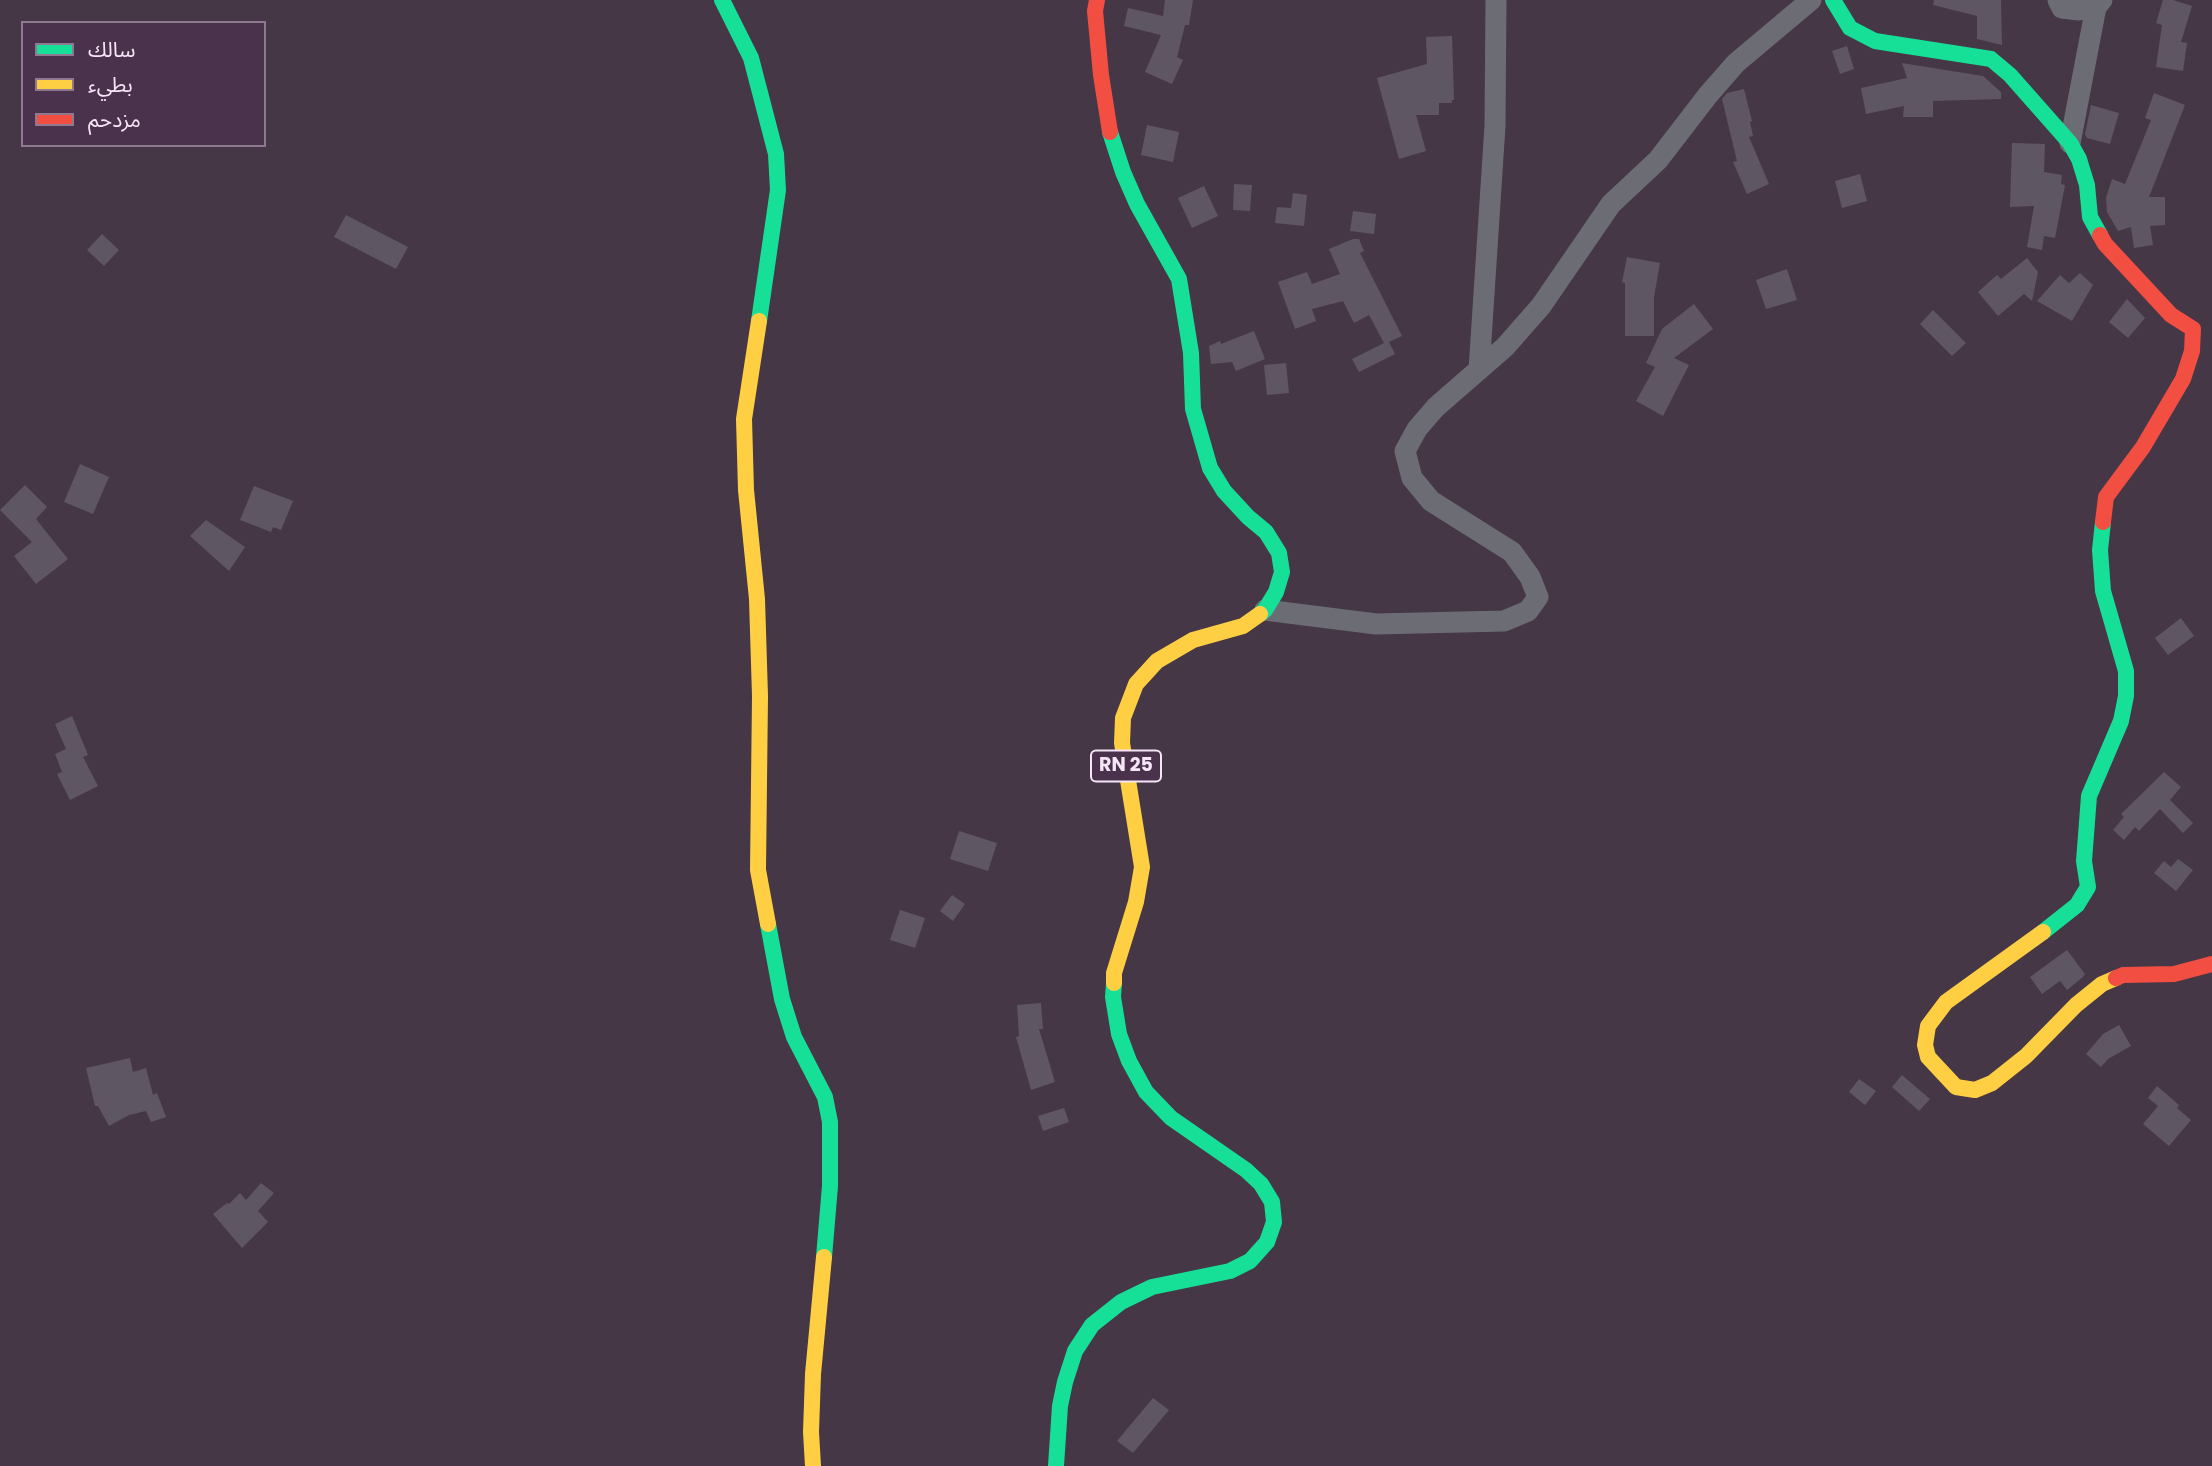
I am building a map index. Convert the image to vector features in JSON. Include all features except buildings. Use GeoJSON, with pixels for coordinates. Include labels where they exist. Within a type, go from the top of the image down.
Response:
{"type":"FeatureCollection","features":[{"type":"Feature","properties":{"kind":"main road"},"geometry":{"type":"LineString","coordinates":[[722,0],[751,58],[776,154],[778,190],[744,419],[746,490],[757,599],[760,682],[758,870],[782,999],[794,1037],[825,1097],[830,1122],[830,1186],[813,1374],[813,1466]]}},
{"type":"Feature","properties":{"kind":"main road"},"geometry":{"type":"LineString","coordinates":[[1097,0],[1095,11],[1101,75],[1111,136],[1137,204],[1179,279],[1189,340],[1193,409],[1210,468],[1224,491],[1266,532],[1279,554],[1282,572],[1276,592],[1265,610]]}},
{"type":"Feature","properties":{"kind":"main road"},"geometry":{"type":"LineString","coordinates":[[1833,0],[1850,28],[1875,41],[1991,60],[2010,75],[2070,142],[2079,159],[2087,185],[2090,217],[2105,244],[2171,314],[2193,329],[2192,351],[2183,379],[2143,447],[2106,497],[2100,550],[2103,591],[2126,671],[2126,696],[2121,721],[2089,796],[2084,861],[2088,887],[2077,905],[2063,919],[1946,1002],[1928,1026],[1925,1045],[1928,1057],[1956,1087],[1975,1090],[1992,1083],[2026,1056],[2076,1005],[2102,984],[2123,975],[2174,974],[2212,964]]}},
{"type":"Feature","properties":{"kind":"main road","name":"RN 25"},"geometry":{"type":"LineString","coordinates":[[1056,1466],[1060,1406],[1065,1382],[1075,1351],[1092,1325],[1121,1302],[1152,1287],[1230,1271],[1250,1261],[1267,1242],[1274,1222],[1272,1202],[1261,1184],[1246,1170],[1171,1118],[1146,1092],[1129,1061],[1119,1034],[1112,997],[1114,973],[1136,902],[1142,867],[1122,744],[1123,718],[1136,684],[1157,661],[1193,640],[1243,626],[1265,610]]}},
{"type":"Feature","properties":{"kind":"street"},"geometry":{"type":"LineString","coordinates":[[1479,370],[1495,126],[1496,0]]}},
{"type":"Feature","properties":{"kind":"street"},"geometry":{"type":"LineString","coordinates":[[1265,610],[1376,624],[1504,621],[1528,611],[1538,597],[1531,576],[1512,552],[1431,501],[1412,478],[1405,451],[1436,407],[1505,347],[1541,306],[1611,204],[1658,160],[1736,63],[1811,0]]}},
{"type":"Feature","properties":{"kind":"street"},"geometry":{"type":"LineString","coordinates":[[2058,0],[2062,8],[2078,10],[2099,3]]}},
{"type":"Feature","properties":{"kind":"street"},"geometry":{"type":"LineString","coordinates":[[2070,142],[2099,3]]}},
{"type":"Feature","properties":{"kind":"traffic: fast"},"geometry":{"type":"LineString","coordinates":[[722,0],[751,58],[776,154],[778,190],[759,321]]}},
{"type":"Feature","properties":{"kind":"traffic: fast"},"geometry":{"type":"LineString","coordinates":[[1833,0],[1850,28],[1875,41],[1991,59],[2010,75],[2070,143],[2079,159],[2087,185],[2090,217],[2100,235]]}},
{"type":"Feature","properties":{"kind":"traffic: fast"},"geometry":{"type":"LineString","coordinates":[[1110,132],[1137,204],[1179,279],[1191,353],[1193,409],[1210,468],[1224,491],[1266,532],[1279,553],[1282,572],[1276,592],[1260,614]]}},
{"type":"Feature","properties":{"kind":"traffic: fast"},"geometry":{"type":"LineString","coordinates":[[2043,932],[2077,905],[2088,887],[2084,861],[2089,796],[2121,721],[2126,696],[2126,671],[2103,591],[2100,550],[2103,522]]}},
{"type":"Feature","properties":{"kind":"traffic: fast"},"geometry":{"type":"LineString","coordinates":[[768,924],[782,999],[794,1037],[825,1097],[830,1122],[830,1186],[824,1257]]}},
{"type":"Feature","properties":{"kind":"traffic: fast"},"geometry":{"type":"LineString","coordinates":[[1056,1466],[1060,1406],[1065,1382],[1075,1351],[1092,1325],[1121,1302],[1152,1287],[1230,1271],[1250,1261],[1267,1242],[1274,1222],[1272,1202],[1261,1184],[1246,1170],[1171,1118],[1146,1092],[1129,1061],[1119,1034],[1113,997],[1114,983]]}},
{"type":"Feature","properties":{"kind":"traffic: slow"},"geometry":{"type":"LineString","coordinates":[[759,321],[744,419],[746,490],[757,599],[760,696],[758,870],[768,924]]}},
{"type":"Feature","properties":{"kind":"traffic: slow"},"geometry":{"type":"LineString","coordinates":[[1114,983],[1114,973],[1136,902],[1142,867],[1122,743],[1123,718],[1136,684],[1157,661],[1193,640],[1243,626],[1260,614]]}},
{"type":"Feature","properties":{"kind":"traffic: slow"},"geometry":{"type":"LineString","coordinates":[[2043,932],[1946,1002],[1928,1026],[1925,1045],[1928,1057],[1956,1087],[1975,1090],[1992,1083],[2026,1056],[2076,1005],[2102,984],[2116,978]]}},
{"type":"Feature","properties":{"kind":"traffic: slow"},"geometry":{"type":"LineString","coordinates":[[813,1466],[813,1374],[824,1257]]}},
{"type":"Feature","properties":{"kind":"traffic: jam"},"geometry":{"type":"LineString","coordinates":[[1097,0],[1095,11],[1101,75],[1110,132]]}},
{"type":"Feature","properties":{"kind":"traffic: jam"},"geometry":{"type":"LineString","coordinates":[[2100,235],[2105,244],[2171,315],[2193,329],[2192,351],[2183,379],[2143,447],[2106,497],[2103,522]]}},
{"type":"Feature","properties":{"kind":"traffic: jam"},"geometry":{"type":"LineString","coordinates":[[2116,978],[2123,975],[2174,974],[2212,964]]}}]}
